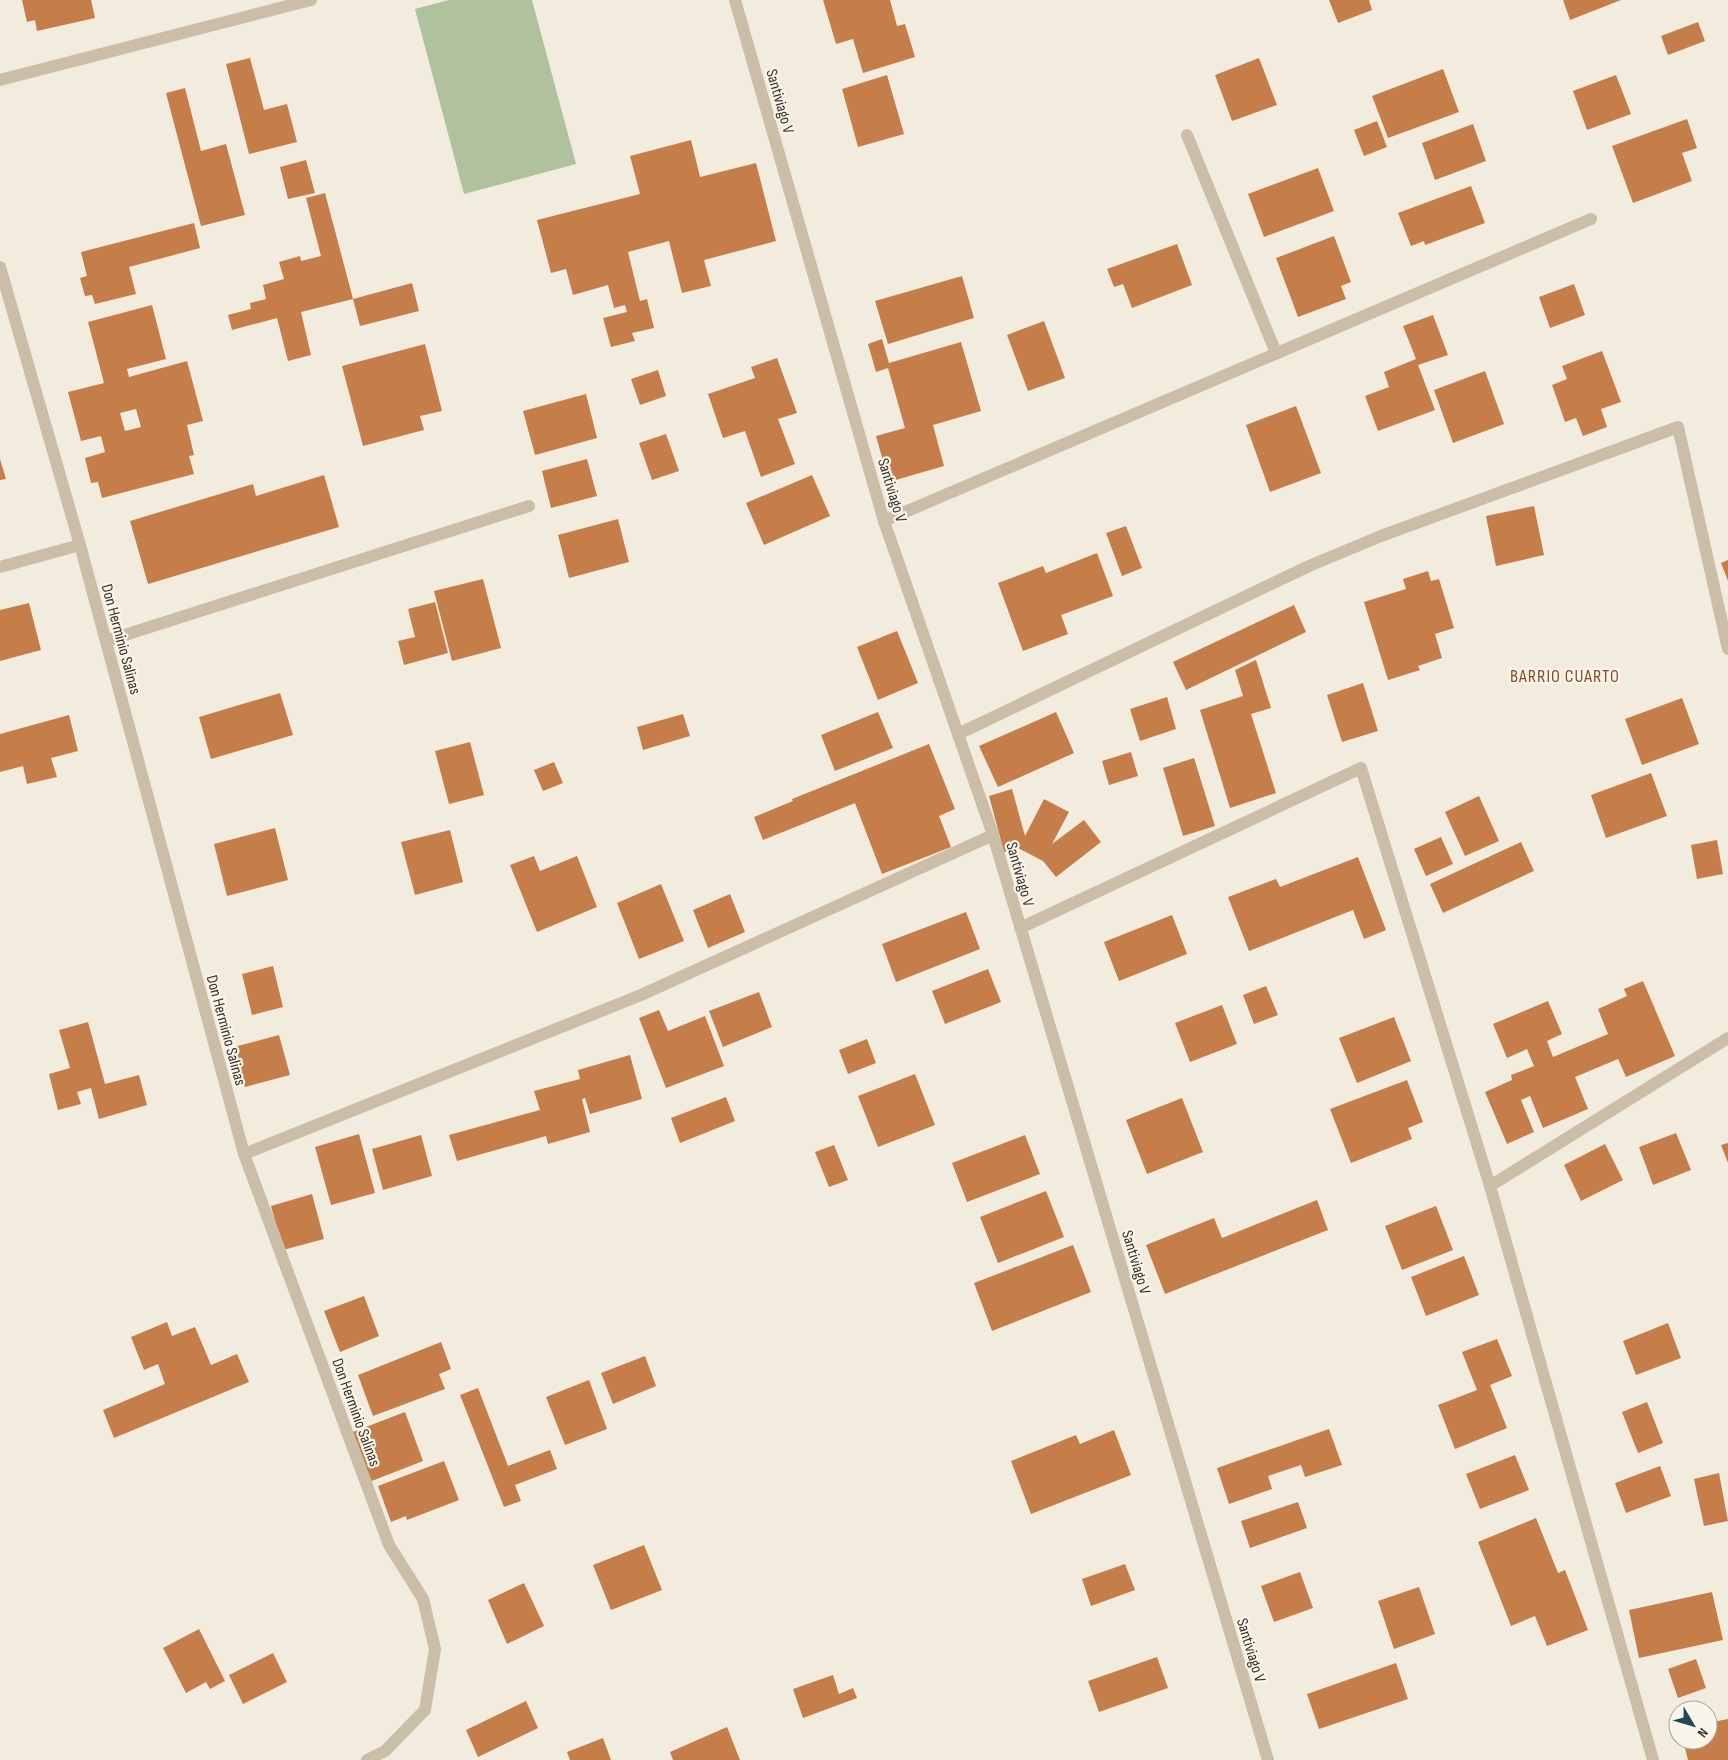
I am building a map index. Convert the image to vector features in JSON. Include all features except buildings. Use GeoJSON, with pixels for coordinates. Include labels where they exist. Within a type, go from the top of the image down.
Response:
{"type":"FeatureCollection","features":[{"type":"Feature","properties":{"kind":"street"},"geometry":{"type":"LineString","coordinates":[[0,80],[311,0]]}},
{"type":"Feature","properties":{"kind":"street","name":"Santiviago V"},"geometry":{"type":"LineString","coordinates":[[735,0],[884,521],[993,835],[1268,1760]]}},
{"type":"Feature","properties":{"kind":"street"},"geometry":{"type":"LineString","coordinates":[[1187,135],[1276,353]]}},
{"type":"Feature","properties":{"kind":"street"},"geometry":{"type":"LineString","coordinates":[[884,521],[1591,219]]}},
{"type":"Feature","properties":{"kind":"street","name":"Don Herminio Salinas"},"geometry":{"type":"LineString","coordinates":[[0,267],[80,545],[244,1154],[389,1545],[423,1598],[435,1649],[425,1710],[385,1751],[367,1760]]}},
{"type":"Feature","properties":{"kind":"street"},"geometry":{"type":"LineString","coordinates":[[958,734],[1318,562],[1390,532],[1678,427],[1728,649]]}},
{"type":"Feature","properties":{"kind":"street"},"geometry":{"type":"LineString","coordinates":[[106,641],[529,506]]}},
{"type":"Feature","properties":{"kind":"street"},"geometry":{"type":"LineString","coordinates":[[0,567],[80,545]]}},
{"type":"Feature","properties":{"kind":"street"},"geometry":{"type":"LineString","coordinates":[[1020,928],[1361,768],[1490,1186],[1653,1760]]}},
{"type":"Feature","properties":{"kind":"street"},"geometry":{"type":"LineString","coordinates":[[244,1154],[641,995],[993,835]]}},
{"type":"Feature","properties":{"kind":"street"},"geometry":{"type":"LineString","coordinates":[[1490,1186],[1728,1038]]}},
{"type":"Feature","properties":{"kind":"green space"},"geometry":{"type":"Polygon","coordinates":[[[449,0],[532,0],[576,164],[464,194],[415,9],[449,0]]]}},
{"type":"Feature","properties":{"kind":"district","name":"BARRIO CUARTO"},"geometry":{"type":"Point","coordinates":[1565,676]}}]}
